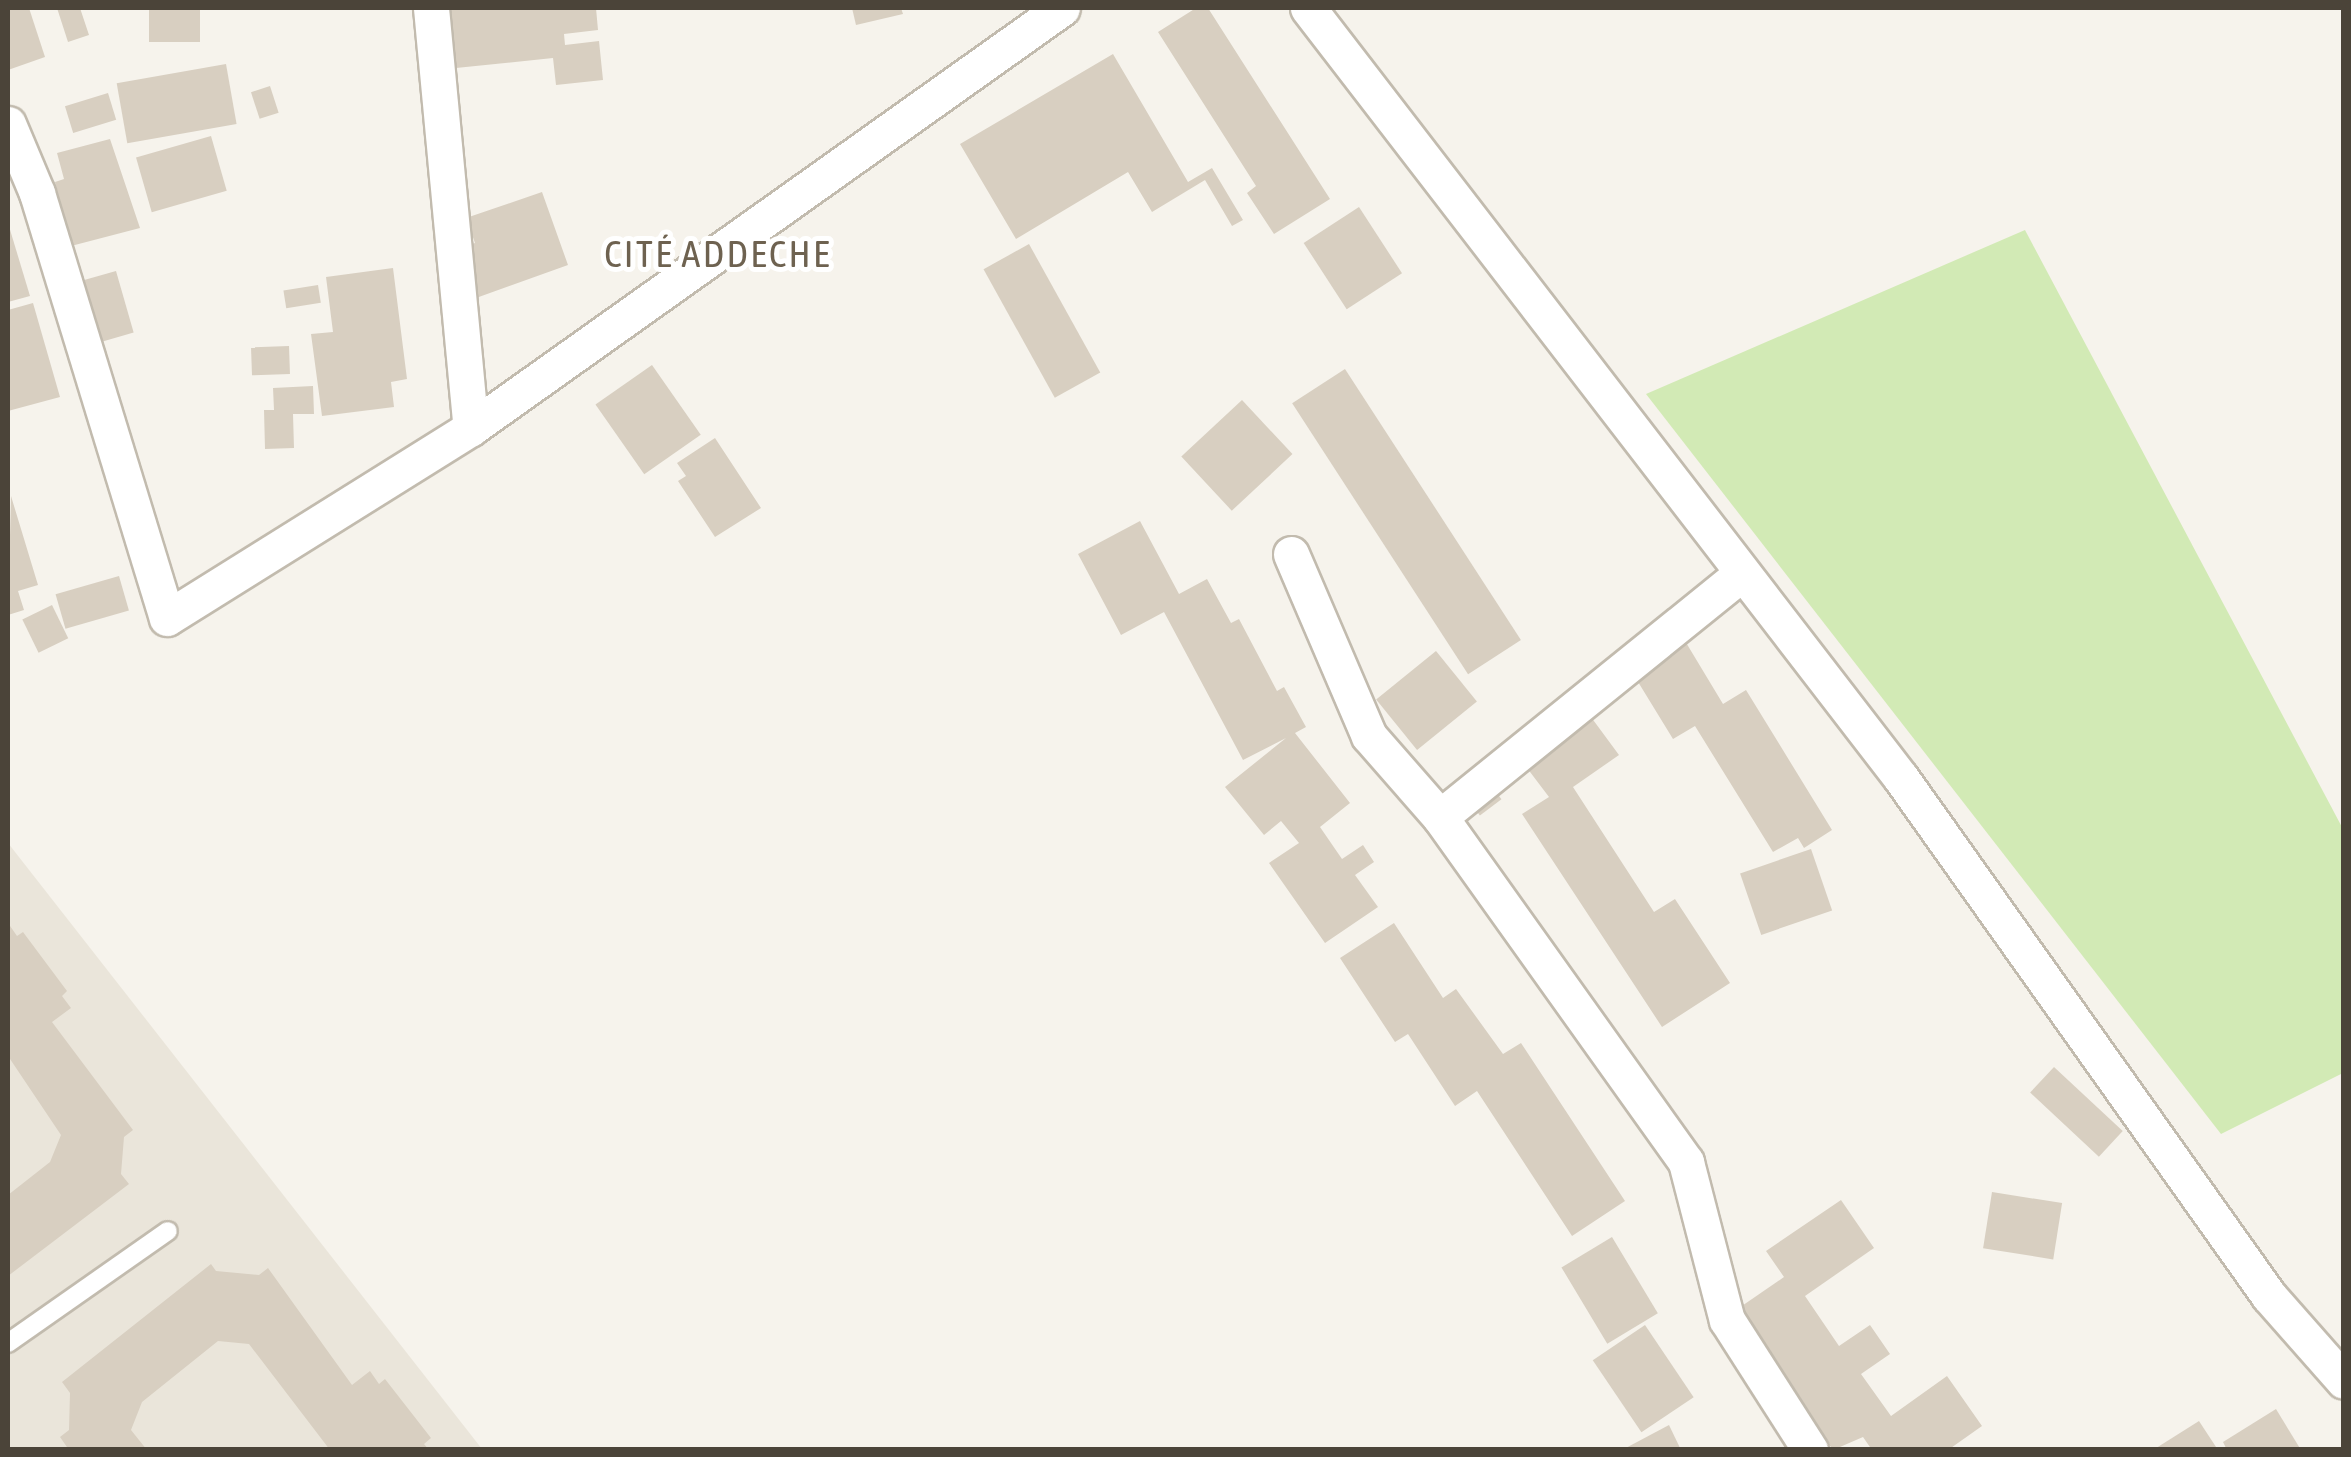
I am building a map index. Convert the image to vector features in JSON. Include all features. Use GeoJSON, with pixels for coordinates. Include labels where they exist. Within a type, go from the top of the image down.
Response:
{"type":"FeatureCollection","features":[{"type":"Feature","properties":{"kind":"street"},"geometry":{"type":"LineString","coordinates":[[431,8],[471,428]]}},
{"type":"Feature","properties":{"kind":"street"},"geometry":{"type":"LineString","coordinates":[[8,124],[37,193],[166,618],[471,428],[1062,8]]}},
{"type":"Feature","properties":{"kind":"street"},"geometry":{"type":"LineString","coordinates":[[1308,8],[1901,778],[2269,1296],[2344,1381]]}},
{"type":"Feature","properties":{"kind":"street"},"geometry":{"type":"LineString","coordinates":[[1291,554],[1369,736],[1440,817],[1686,1162],[1727,1320],[1810,1450]]}},
{"type":"Feature","properties":{"kind":"street"},"geometry":{"type":"LineString","coordinates":[[1440,817],[1741,574]]}},
{"type":"Feature","properties":{"kind":"lane"},"geometry":{"type":"LineString","coordinates":[[8,1343],[168,1231]]}},
{"type":"Feature","properties":{"kind":"shaded area"},"geometry":{"type":"Polygon","coordinates":[[[8,843],[482,1449],[8,1449],[8,843]]]}},
{"type":"Feature","properties":{"kind":"green space"},"geometry":{"type":"Polygon","coordinates":[[[2025,230],[2343,829],[2343,1073],[2221,1134],[1646,394],[2025,230]]]}},
{"type":"Feature","properties":{"kind":"building"},"geometry":{"type":"Polygon","coordinates":[[[8,8],[29,8],[45,57],[8,70],[8,8]]]}},
{"type":"Feature","properties":{"kind":"building"},"geometry":{"type":"Polygon","coordinates":[[[57,8],[80,8],[89,35],[68,42],[57,8]]]}},
{"type":"Feature","properties":{"kind":"building"},"geometry":{"type":"Polygon","coordinates":[[[149,8],[200,8],[200,42],[149,42],[149,8]]]}},
{"type":"Feature","properties":{"kind":"building"},"geometry":{"type":"Polygon","coordinates":[[[450,8],[596,8],[598,30],[564,34],[565,45],[599,41],[603,80],[556,85],[553,58],[456,68],[450,8]]]}},
{"type":"Feature","properties":{"kind":"building"},"geometry":{"type":"Polygon","coordinates":[[[852,8],[901,8],[903,14],[856,25],[852,8]]]}},
{"type":"Feature","properties":{"kind":"building"},"geometry":{"type":"Polygon","coordinates":[[[1196,8],[1208,8],[1330,199],[1274,234],[1247,193],[1256,186],[1158,32],[1196,8]]]}},
{"type":"Feature","properties":{"kind":"building"},"geometry":{"type":"Polygon","coordinates":[[[1113,54],[1188,182],[1212,168],[1243,220],[1232,226],[1205,180],[1152,212],[1128,172],[1016,239],[960,144],[1113,54]]]}},
{"type":"Feature","properties":{"kind":"building"},"geometry":{"type":"Polygon","coordinates":[[[226,64],[237,124],[127,143],[117,83],[226,64]]]}},
{"type":"Feature","properties":{"kind":"building"},"geometry":{"type":"Polygon","coordinates":[[[270,86],[279,113],[260,119],[251,92],[270,86]]]}},
{"type":"Feature","properties":{"kind":"building"},"geometry":{"type":"Polygon","coordinates":[[[108,93],[116,120],[73,133],[65,106],[108,93]]]}},
{"type":"Feature","properties":{"kind":"building"},"geometry":{"type":"Polygon","coordinates":[[[211,136],[227,191],[152,212],[136,157],[211,136]]]}},
{"type":"Feature","properties":{"kind":"building"},"geometry":{"type":"Polygon","coordinates":[[[110,139],[140,228],[71,246],[55,182],[64,179],[57,153],[110,139]]]}},
{"type":"Feature","properties":{"kind":"building"},"geometry":{"type":"Polygon","coordinates":[[[542,192],[568,265],[476,298],[458,249],[475,243],[466,218],[542,192]]]}},
{"type":"Feature","properties":{"kind":"building"},"geometry":{"type":"Polygon","coordinates":[[[1359,207],[1402,273],[1347,309],[1304,243],[1359,207]]]}},
{"type":"Feature","properties":{"kind":"building"},"geometry":{"type":"Polygon","coordinates":[[[8,223],[30,296],[8,302],[8,223]]]}},
{"type":"Feature","properties":{"kind":"building"},"geometry":{"type":"Polygon","coordinates":[[[1029,244],[1100,373],[1055,398],[984,269],[1029,244]]]}},
{"type":"Feature","properties":{"kind":"building"},"geometry":{"type":"Polygon","coordinates":[[[393,268],[407,379],[391,382],[394,407],[322,416],[311,334],[333,332],[326,277],[393,268]]]}},
{"type":"Feature","properties":{"kind":"building"},"geometry":{"type":"Polygon","coordinates":[[[116,271],[134,333],[101,342],[83,280],[116,271]]]}},
{"type":"Feature","properties":{"kind":"building"},"geometry":{"type":"Polygon","coordinates":[[[318,285],[321,303],[286,308],[283,290],[318,285]]]}},
{"type":"Feature","properties":{"kind":"building"},"geometry":{"type":"Polygon","coordinates":[[[33,303],[60,397],[8,411],[8,310],[33,303]]]}},
{"type":"Feature","properties":{"kind":"building"},"geometry":{"type":"Polygon","coordinates":[[[289,346],[290,374],[252,375],[251,347],[289,346]]]}},
{"type":"Feature","properties":{"kind":"building"},"geometry":{"type":"Polygon","coordinates":[[[652,365],[701,435],[644,474],[595,405],[652,365]]]}},
{"type":"Feature","properties":{"kind":"building"},"geometry":{"type":"Polygon","coordinates":[[[1345,369],[1521,640],[1468,674],[1292,403],[1345,369]]]}},
{"type":"Feature","properties":{"kind":"building"},"geometry":{"type":"Polygon","coordinates":[[[313,386],[314,414],[293,414],[294,448],[265,449],[264,410],[274,410],[273,388],[313,386]]]}},
{"type":"Feature","properties":{"kind":"building"},"geometry":{"type":"Polygon","coordinates":[[[1242,400],[1292,454],[1232,511],[1181,457],[1242,400]]]}},
{"type":"Feature","properties":{"kind":"building"},"geometry":{"type":"Polygon","coordinates":[[[715,438],[761,508],[715,537],[678,481],[686,476],[677,463],[715,438]]]}},
{"type":"Feature","properties":{"kind":"building"},"geometry":{"type":"Polygon","coordinates":[[[11,496],[38,585],[18,591],[24,610],[8,615],[11,496]]]}},
{"type":"Feature","properties":{"kind":"building"},"geometry":{"type":"Polygon","coordinates":[[[1140,521],[1179,594],[1207,579],[1231,623],[1239,619],[1277,691],[1284,687],[1306,727],[1295,733],[1350,803],[1320,827],[1342,859],[1363,845],[1374,862],[1355,875],[1378,907],[1325,943],[1269,863],[1299,843],[1281,821],[1264,835],[1225,787],[1286,738],[1243,760],[1164,612],[1121,635],[1078,554],[1140,521]]]}},
{"type":"Feature","properties":{"kind":"building"},"geometry":{"type":"Polygon","coordinates":[[[119,576],[129,611],[65,629],[56,594],[119,576]]]}},
{"type":"Feature","properties":{"kind":"building"},"geometry":{"type":"Polygon","coordinates":[[[52,605],[68,638],[39,653],[22,619],[52,605]]]}},
{"type":"Feature","properties":{"kind":"building"},"geometry":{"type":"Polygon","coordinates":[[[1676,626],[1723,704],[1746,690],[1832,830],[1804,848],[1798,838],[1773,852],[1695,726],[1673,739],[1624,659],[1676,626]]]}},
{"type":"Feature","properties":{"kind":"building"},"geometry":{"type":"Polygon","coordinates":[[[1436,651],[1477,702],[1417,750],[1376,699],[1436,651]]]}},
{"type":"Feature","properties":{"kind":"building"},"geometry":{"type":"Polygon","coordinates":[[[1574,694],[1619,755],[1573,787],[1654,912],[1675,899],[1730,983],[1662,1027],[1522,814],[1549,797],[1508,743],[1574,694]]]}},
{"type":"Feature","properties":{"kind":"building"},"geometry":{"type":"Polygon","coordinates":[[[1481,772],[1501,799],[1480,815],[1459,788],[1481,772]]]}},
{"type":"Feature","properties":{"kind":"building"},"geometry":{"type":"Polygon","coordinates":[[[1811,849],[1832,910],[1761,935],[1740,873],[1811,849]]]}},
{"type":"Feature","properties":{"kind":"building"},"geometry":{"type":"Polygon","coordinates":[[[8,923],[17,936],[23,932],[67,991],[62,996],[71,1008],[52,1022],[133,1130],[124,1137],[121,1174],[129,1184],[8,1276],[8,1195],[50,1162],[61,1135],[8,1056],[8,923]]]}},
{"type":"Feature","properties":{"kind":"building"},"geometry":{"type":"Polygon","coordinates":[[[1394,923],[1443,998],[1456,989],[1503,1054],[1521,1043],[1625,1201],[1572,1236],[1477,1091],[1455,1106],[1408,1034],[1395,1042],[1340,958],[1394,923]]]}},
{"type":"Feature","properties":{"kind":"building"},"geometry":{"type":"Polygon","coordinates":[[[2054,1067],[2123,1131],[2099,1157],[2030,1093],[2054,1067]]]}},
{"type":"Feature","properties":{"kind":"building"},"geometry":{"type":"Polygon","coordinates":[[[1992,1192],[2062,1203],[2053,1259],[1983,1248],[1992,1192]]]}},
{"type":"Feature","properties":{"kind":"building"},"geometry":{"type":"Polygon","coordinates":[[[1841,1200],[1874,1248],[1805,1296],[1839,1346],[1870,1325],[1890,1354],[1861,1374],[1891,1416],[1947,1376],[1982,1426],[1948,1450],[1872,1450],[1863,1437],[1833,1450],[1736,1310],[1784,1277],[1766,1251],[1841,1200]]]}},
{"type":"Feature","properties":{"kind":"building"},"geometry":{"type":"Polygon","coordinates":[[[1612,1237],[1658,1313],[1607,1344],[1561,1267],[1612,1237]]]}},
{"type":"Feature","properties":{"kind":"building"},"geometry":{"type":"Polygon","coordinates":[[[211,1264],[216,1271],[259,1275],[268,1268],[352,1385],[370,1371],[379,1384],[385,1379],[431,1438],[424,1444],[429,1450],[330,1450],[249,1344],[218,1341],[142,1402],[131,1430],[147,1450],[69,1450],[60,1437],[69,1430],[70,1393],[62,1382],[211,1264]]]}},
{"type":"Feature","properties":{"kind":"building"},"geometry":{"type":"Polygon","coordinates":[[[1645,1325],[1694,1397],[1641,1432],[1593,1360],[1645,1325]]]}},
{"type":"Feature","properties":{"kind":"building"},"geometry":{"type":"Polygon","coordinates":[[[2276,1409],[2301,1450],[2227,1450],[2223,1442],[2276,1409]]]}},
{"type":"Feature","properties":{"kind":"building"},"geometry":{"type":"Polygon","coordinates":[[[2199,1421],[2218,1450],[2153,1450],[2199,1421]]]}},
{"type":"Feature","properties":{"kind":"building"},"geometry":{"type":"Polygon","coordinates":[[[1669,1425],[1681,1450],[1622,1450],[1669,1425]]]}},
{"type":"Feature","properties":{"kind":"district","name":"CITÉ ADDECHE"},"geometry":{"type":"Point","coordinates":[718,254]}}]}
